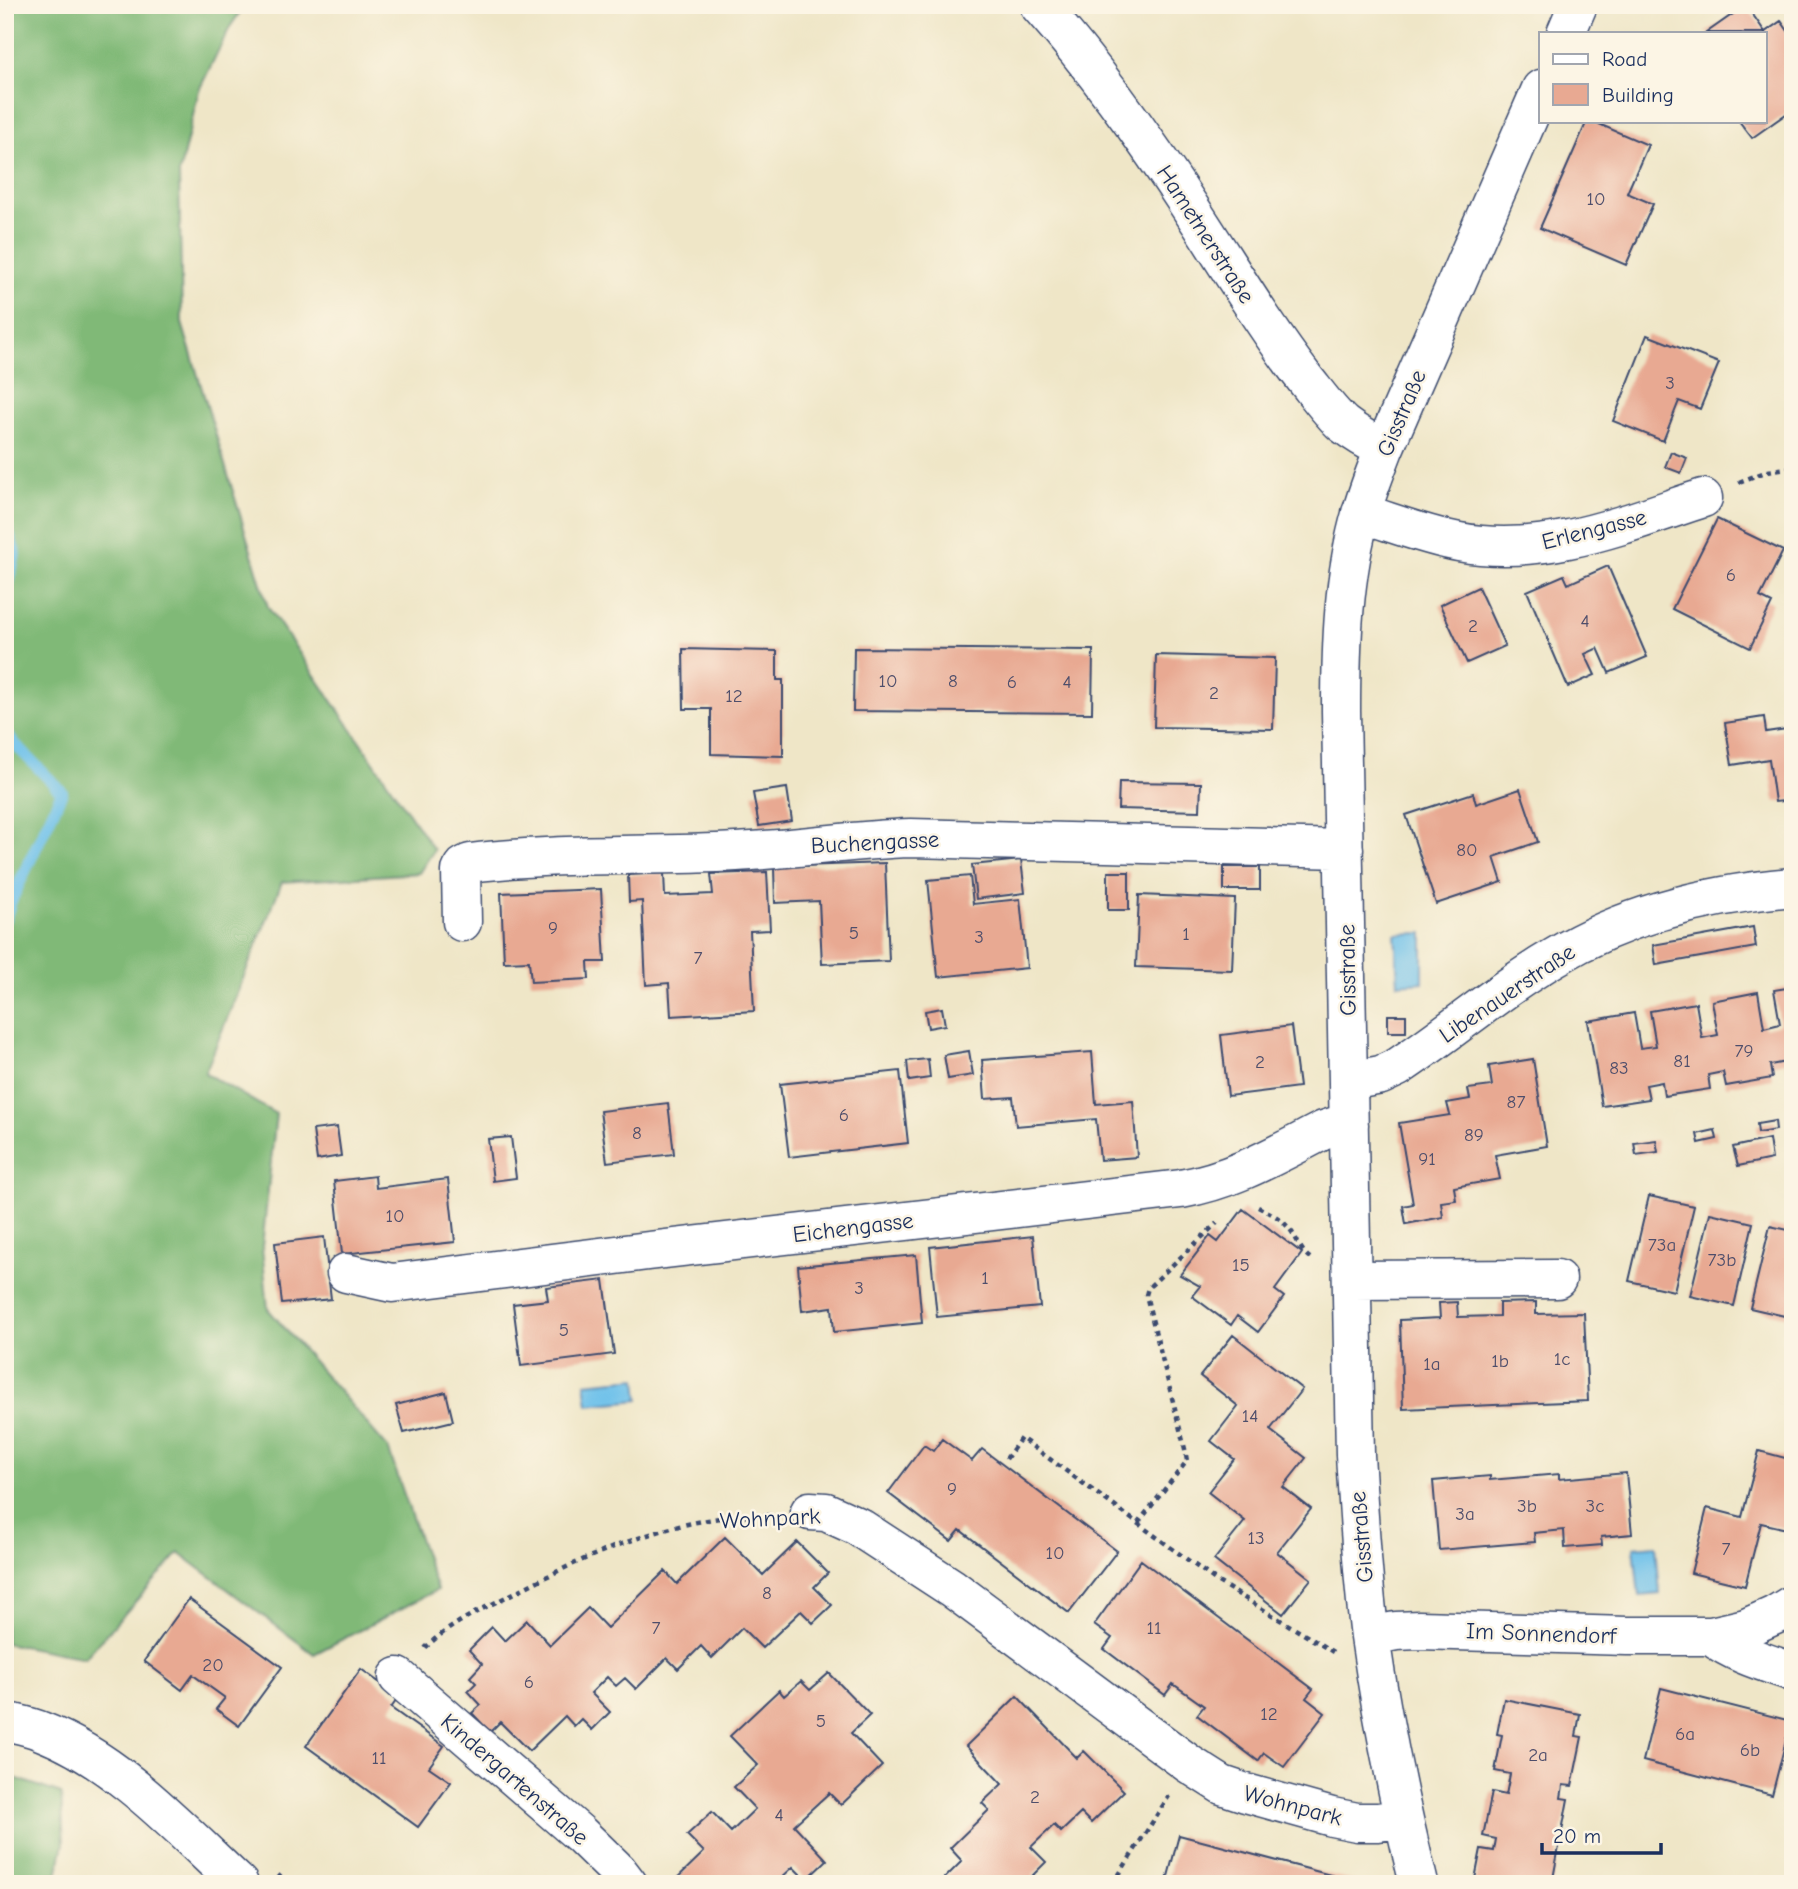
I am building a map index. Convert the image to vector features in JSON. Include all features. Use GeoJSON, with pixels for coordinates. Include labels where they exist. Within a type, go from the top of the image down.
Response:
{"type":"FeatureCollection","features":[{"type":"Feature","properties":{"kind":"street","name":"Hametnerstraße"},"geometry":{"type":"LineString","coordinates":[[1039,5],[1133,124],[1302,376],[1341,422],[1384,449]]}},
{"type":"Feature","properties":{"kind":"street"},"geometry":{"type":"LineString","coordinates":[[1566,32],[1578,5]]}},
{"type":"Feature","properties":{"kind":"street","name":"Gisstraße"},"geometry":{"type":"LineString","coordinates":[[1419,1884],[1381,1709],[1361,1542],[1355,1455],[1341,654],[1347,587],[1361,513],[1384,449],[1539,94]]}},
{"type":"Feature","properties":{"kind":"street","name":"Erlengasse"},"geometry":{"type":"LineString","coordinates":[[1361,513],[1458,542],[1518,546],[1586,536],[1703,498]]}},
{"type":"Feature","properties":{"kind":"street","name":"Buchengasse"},"geometry":{"type":"LineString","coordinates":[[462,922],[461,870],[464,866],[510,858],[738,852],[911,838],[1344,849]]}},
{"type":"Feature","properties":{"kind":"street","name":"Libenauerstraße"},"geometry":{"type":"LineString","coordinates":[[1349,1081],[1381,1075],[1398,1067],[1545,962],[1614,928],[1688,902],[1738,892],[1793,887]]}},
{"type":"Feature","properties":{"kind":"street","name":"Eichengasse"},"geometry":{"type":"LineString","coordinates":[[346,1273],[392,1283],[1181,1189],[1227,1178],[1324,1130],[1349,1125]]}},
{"type":"Feature","properties":{"kind":"street"},"geometry":{"type":"LineString","coordinates":[[1352,1272],[1557,1279]]}},
{"type":"Feature","properties":{"kind":"street","name":"Wohnpark"},"geometry":{"type":"LineString","coordinates":[[810,1511],[826,1513],[857,1526],[953,1588],[1189,1764],[1222,1785],[1357,1822],[1403,1818]]}},
{"type":"Feature","properties":{"kind":"street","name":"Im Sonnendorf"},"geometry":{"type":"LineString","coordinates":[[1372,1645],[1396,1631],[1419,1630],[1711,1636],[1746,1628],[1793,1604]]}},
{"type":"Feature","properties":{"kind":"street","name":"Im Sonnendorf"},"geometry":{"type":"LineString","coordinates":[[1711,1636],[1724,1646],[1793,1672]]}},
{"type":"Feature","properties":{"kind":"street","name":"Kindergartenstraße"},"geometry":{"type":"LineString","coordinates":[[398,1677],[580,1834],[628,1884]]}},
{"type":"Feature","properties":{"kind":"street"},"geometry":{"type":"LineString","coordinates":[[5,1721],[40,1730],[72,1745],[110,1770],[149,1800],[239,1884]]}},
{"type":"Feature","properties":{"kind":"path"},"geometry":{"type":"LineString","coordinates":[[1703,498],[1768,471],[1793,467]]}},
{"type":"Feature","properties":{"kind":"path"},"geometry":{"type":"LineString","coordinates":[[1250,1206],[1273,1215],[1287,1226],[1305,1254],[1313,1260],[1352,1272]]}},
{"type":"Feature","properties":{"kind":"path"},"geometry":{"type":"LineString","coordinates":[[1138,1523],[1186,1461],[1146,1295],[1148,1288],[1224,1217]]}},
{"type":"Feature","properties":{"kind":"path"},"geometry":{"type":"LineString","coordinates":[[1006,1459],[1021,1438],[1218,1582],[1336,1654],[1350,1657],[1372,1645]]}},
{"type":"Feature","properties":{"kind":"path","name":"Wohnpark"},"geometry":{"type":"LineString","coordinates":[[398,1677],[430,1643],[461,1620],[564,1567],[621,1544],[728,1517],[810,1511]]}},
{"type":"Feature","properties":{"kind":"path"},"geometry":{"type":"LineString","coordinates":[[1113,1884],[1189,1764]]}},
{"type":"Feature","properties":{"kind":"green space"},"geometry":{"type":"Polygon","coordinates":[[[5,5],[245,5],[230,27],[199,90],[179,174],[182,323],[268,607],[434,850],[419,873],[282,882],[205,1073],[276,1114],[262,1247],[268,1309],[388,1448],[437,1590],[314,1654],[179,1553],[85,1658],[5,1643],[5,5]]]}},
{"type":"Feature","properties":{"kind":"green space"},"geometry":{"type":"Polygon","coordinates":[[[5,1777],[61,1794],[64,1844],[55,1884],[5,1884],[5,1777]]]}},
{"type":"Feature","properties":{"kind":"water"},"geometry":{"type":"Polygon","coordinates":[[[1423,933],[1423,982],[1398,984],[1395,934],[1423,933]]]}},
{"type":"Feature","properties":{"kind":"water"},"geometry":{"type":"Polygon","coordinates":[[[637,1378],[639,1400],[588,1405],[585,1383],[637,1378]]]}},
{"type":"Feature","properties":{"kind":"water"},"geometry":{"type":"Polygon","coordinates":[[[1656,1545],[1660,1594],[1639,1596],[1634,1547],[1656,1545]]]}},
{"type":"Feature","properties":{"kind":"building"},"geometry":{"type":"Polygon","coordinates":[[[1746,5],[1765,32],[1707,32],[1746,5]]]}},
{"type":"Feature","properties":{"kind":"building"},"geometry":{"type":"Polygon","coordinates":[[[1781,21],[1793,38],[1793,109],[1752,138],[1740,122],[1766,122],[1765,32],[1781,21]]]}},
{"type":"Feature","properties":{"kind":"building"},"geometry":{"type":"Polygon","coordinates":[[[1587,122],[1594,122],[1648,145],[1627,193],[1653,204],[1626,265],[1540,228],[1587,122]]]}},
{"type":"Feature","properties":{"kind":"building"},"geometry":{"type":"Polygon","coordinates":[[[1647,335],[1719,363],[1700,409],[1679,401],[1663,441],[1613,421],[1647,335]]]}},
{"type":"Feature","properties":{"kind":"building"},"geometry":{"type":"Polygon","coordinates":[[[1671,452],[1687,458],[1681,473],[1665,467],[1671,452]]]}},
{"type":"Feature","properties":{"kind":"building"},"geometry":{"type":"Polygon","coordinates":[[[1717,519],[1783,551],[1760,597],[1772,603],[1750,648],[1672,609],[1717,519]]]}},
{"type":"Feature","properties":{"kind":"building"},"geometry":{"type":"Polygon","coordinates":[[[1608,566],[1647,657],[1609,673],[1598,648],[1585,654],[1595,675],[1568,687],[1527,591],[1564,575],[1568,584],[1608,566]]]}},
{"type":"Feature","properties":{"kind":"building"},"geometry":{"type":"Polygon","coordinates":[[[1478,587],[1505,646],[1467,663],[1440,605],[1478,587]]]}},
{"type":"Feature","properties":{"kind":"building"},"geometry":{"type":"Polygon","coordinates":[[[854,648],[1093,650],[1092,713],[853,711],[854,648]]]}},
{"type":"Feature","properties":{"kind":"building"},"geometry":{"type":"Polygon","coordinates":[[[683,649],[777,651],[777,680],[783,680],[783,756],[711,754],[711,709],[684,709],[683,649]]]}},
{"type":"Feature","properties":{"kind":"building"},"geometry":{"type":"Polygon","coordinates":[[[1156,655],[1275,658],[1273,729],[1154,727],[1156,655]]]}},
{"type":"Feature","properties":{"kind":"building"},"geometry":{"type":"Polygon","coordinates":[[[1764,717],[1766,732],[1793,728],[1793,800],[1775,802],[1769,759],[1732,765],[1725,723],[1764,717]]]}},
{"type":"Feature","properties":{"kind":"building"},"geometry":{"type":"Polygon","coordinates":[[[1119,782],[1201,783],[1200,811],[1118,809],[1119,782]]]}},
{"type":"Feature","properties":{"kind":"building"},"geometry":{"type":"Polygon","coordinates":[[[787,788],[792,821],[759,826],[753,793],[787,788]]]}},
{"type":"Feature","properties":{"kind":"building"},"geometry":{"type":"Polygon","coordinates":[[[1520,789],[1538,842],[1494,857],[1502,882],[1436,904],[1406,815],[1473,793],[1476,804],[1520,789]]]}},
{"type":"Feature","properties":{"kind":"building"},"geometry":{"type":"Polygon","coordinates":[[[1021,860],[1025,893],[976,899],[972,865],[1021,860]]]}},
{"type":"Feature","properties":{"kind":"building"},"geometry":{"type":"Polygon","coordinates":[[[885,863],[889,961],[822,964],[819,901],[775,903],[774,867],[885,863]]]}},
{"type":"Feature","properties":{"kind":"building"},"geometry":{"type":"Polygon","coordinates":[[[1224,867],[1260,867],[1260,890],[1224,890],[1224,867]]]}},
{"type":"Feature","properties":{"kind":"building"},"geometry":{"type":"Polygon","coordinates":[[[767,872],[770,930],[750,931],[754,1011],[671,1016],[669,983],[646,985],[642,901],[629,902],[628,875],[664,873],[665,896],[713,894],[711,874],[767,872]]]}},
{"type":"Feature","properties":{"kind":"building"},"geometry":{"type":"Polygon","coordinates":[[[1108,872],[1129,872],[1129,910],[1108,910],[1108,872]]]}},
{"type":"Feature","properties":{"kind":"building"},"geometry":{"type":"Polygon","coordinates":[[[970,876],[973,904],[1020,899],[1027,968],[938,977],[928,880],[970,876]]]}},
{"type":"Feature","properties":{"kind":"building"},"geometry":{"type":"Polygon","coordinates":[[[601,889],[605,962],[588,962],[589,979],[531,982],[529,961],[504,962],[501,893],[601,889]]]}},
{"type":"Feature","properties":{"kind":"building"},"geometry":{"type":"Polygon","coordinates":[[[1139,895],[1235,899],[1232,970],[1136,967],[1139,895]]]}},
{"type":"Feature","properties":{"kind":"building"},"geometry":{"type":"Polygon","coordinates":[[[1753,927],[1756,947],[1656,965],[1653,945],[1753,927]]]}},
{"type":"Feature","properties":{"kind":"building"},"geometry":{"type":"Polygon","coordinates":[[[1793,987],[1793,1074],[1788,1075],[1786,1062],[1770,1065],[1772,1078],[1726,1086],[1723,1072],[1708,1075],[1710,1089],[1664,1096],[1662,1082],[1646,1085],[1649,1099],[1602,1106],[1588,1021],[1634,1013],[1640,1048],[1656,1046],[1650,1011],[1696,1003],[1702,1038],[1718,1035],[1712,1001],[1758,992],[1764,1028],[1780,1024],[1774,990],[1793,987]]]}},
{"type":"Feature","properties":{"kind":"building"},"geometry":{"type":"Polygon","coordinates":[[[942,1008],[945,1025],[928,1028],[925,1011],[942,1008]]]}},
{"type":"Feature","properties":{"kind":"building"},"geometry":{"type":"Polygon","coordinates":[[[1388,1015],[1406,1015],[1406,1032],[1388,1032],[1388,1015]]]}},
{"type":"Feature","properties":{"kind":"building"},"geometry":{"type":"Polygon","coordinates":[[[1291,1026],[1299,1087],[1228,1096],[1221,1035],[1291,1026]]]}},
{"type":"Feature","properties":{"kind":"building"},"geometry":{"type":"Polygon","coordinates":[[[969,1051],[973,1075],[948,1079],[944,1055],[969,1051]]]}},
{"type":"Feature","properties":{"kind":"building"},"geometry":{"type":"Polygon","coordinates":[[[1092,1052],[1096,1104],[1133,1101],[1137,1157],[1100,1160],[1096,1119],[1016,1126],[1013,1097],[985,1099],[982,1060],[1092,1052]]]}},
{"type":"Feature","properties":{"kind":"building"},"geometry":{"type":"Polygon","coordinates":[[[928,1059],[930,1078],[909,1081],[907,1061],[928,1059]]]}},
{"type":"Feature","properties":{"kind":"building"},"geometry":{"type":"Polygon","coordinates":[[[1533,1059],[1547,1146],[1495,1155],[1500,1179],[1454,1187],[1456,1200],[1441,1202],[1443,1217],[1406,1224],[1403,1206],[1413,1204],[1399,1123],[1450,1115],[1447,1103],[1470,1099],[1468,1089],[1492,1086],[1489,1066],[1533,1059]]]}},
{"type":"Feature","properties":{"kind":"building"},"geometry":{"type":"Polygon","coordinates":[[[900,1071],[908,1143],[789,1157],[780,1084],[900,1071]]]}},
{"type":"Feature","properties":{"kind":"building"},"geometry":{"type":"Polygon","coordinates":[[[668,1103],[674,1154],[607,1162],[600,1111],[668,1103]]]}},
{"type":"Feature","properties":{"kind":"building"},"geometry":{"type":"Polygon","coordinates":[[[1775,1121],[1776,1130],[1758,1133],[1757,1124],[1775,1121]]]}},
{"type":"Feature","properties":{"kind":"building"},"geometry":{"type":"Polygon","coordinates":[[[337,1127],[341,1156],[317,1160],[313,1130],[337,1127]]]}},
{"type":"Feature","properties":{"kind":"building"},"geometry":{"type":"Polygon","coordinates":[[[1715,1130],[1717,1139],[1699,1143],[1697,1134],[1715,1130]]]}},
{"type":"Feature","properties":{"kind":"building"},"geometry":{"type":"Polygon","coordinates":[[[511,1137],[516,1178],[493,1181],[488,1139],[511,1137]]]}},
{"type":"Feature","properties":{"kind":"building"},"geometry":{"type":"Polygon","coordinates":[[[1769,1139],[1772,1159],[1738,1166],[1733,1147],[1769,1139]]]}},
{"type":"Feature","properties":{"kind":"building"},"geometry":{"type":"Polygon","coordinates":[[[1656,1140],[1658,1152],[1636,1155],[1634,1143],[1656,1140]]]}},
{"type":"Feature","properties":{"kind":"building"},"geometry":{"type":"Polygon","coordinates":[[[375,1176],[376,1188],[448,1179],[455,1242],[342,1254],[334,1181],[375,1176]]]}},
{"type":"Feature","properties":{"kind":"building"},"geometry":{"type":"Polygon","coordinates":[[[1649,1196],[1694,1206],[1674,1291],[1629,1281],[1649,1196]]]}},
{"type":"Feature","properties":{"kind":"building"},"geometry":{"type":"Polygon","coordinates":[[[1243,1209],[1302,1253],[1275,1290],[1284,1297],[1258,1332],[1237,1316],[1231,1325],[1192,1296],[1200,1286],[1180,1275],[1210,1236],[1218,1242],[1243,1209]]]}},
{"type":"Feature","properties":{"kind":"building"},"geometry":{"type":"Polygon","coordinates":[[[1710,1213],[1753,1223],[1734,1306],[1690,1296],[1710,1213]]]}},
{"type":"Feature","properties":{"kind":"building"},"geometry":{"type":"Polygon","coordinates":[[[1770,1226],[1793,1231],[1793,1318],[1750,1308],[1770,1226]]]}},
{"type":"Feature","properties":{"kind":"building"},"geometry":{"type":"Polygon","coordinates":[[[1033,1236],[1040,1307],[937,1317],[930,1247],[1033,1236]]]}},
{"type":"Feature","properties":{"kind":"building"},"geometry":{"type":"Polygon","coordinates":[[[324,1237],[331,1299],[282,1304],[275,1243],[324,1237]]]}},
{"type":"Feature","properties":{"kind":"building"},"geometry":{"type":"Polygon","coordinates":[[[916,1255],[922,1323],[834,1332],[832,1307],[802,1311],[798,1266],[916,1255]]]}},
{"type":"Feature","properties":{"kind":"building"},"geometry":{"type":"Polygon","coordinates":[[[604,1280],[614,1354],[521,1366],[513,1304],[548,1300],[546,1287],[604,1280]]]}},
{"type":"Feature","properties":{"kind":"building"},"geometry":{"type":"Polygon","coordinates":[[[1457,1302],[1458,1317],[1499,1316],[1499,1303],[1536,1302],[1536,1314],[1584,1313],[1588,1401],[1403,1409],[1400,1320],[1440,1318],[1439,1303],[1457,1302]]]}},
{"type":"Feature","properties":{"kind":"building"},"geometry":{"type":"Polygon","coordinates":[[[1233,1335],[1302,1389],[1270,1430],[1306,1458],[1283,1487],[1311,1509],[1277,1552],[1311,1579],[1283,1614],[1214,1560],[1245,1521],[1208,1492],[1234,1459],[1211,1441],[1238,1406],[1200,1376],[1233,1335]]]}},
{"type":"Feature","properties":{"kind":"building"},"geometry":{"type":"Polygon","coordinates":[[[446,1392],[453,1421],[404,1433],[396,1405],[446,1392]]]}},
{"type":"Feature","properties":{"kind":"building"},"geometry":{"type":"Polygon","coordinates":[[[942,1439],[972,1461],[982,1449],[1117,1551],[1069,1613],[960,1530],[951,1541],[888,1493],[924,1445],[933,1451],[942,1439]]]}},
{"type":"Feature","properties":{"kind":"building"},"geometry":{"type":"Polygon","coordinates":[[[1792,1449],[1791,1530],[1761,1523],[1745,1586],[1691,1573],[1707,1508],[1742,1517],[1759,1451],[1789,1459],[1792,1449]]]}},
{"type":"Feature","properties":{"kind":"building"},"geometry":{"type":"Polygon","coordinates":[[[1626,1473],[1632,1534],[1601,1537],[1602,1545],[1565,1548],[1564,1530],[1534,1533],[1535,1542],[1439,1550],[1433,1481],[1490,1476],[1490,1480],[1559,1474],[1559,1479],[1626,1473]]]}},
{"type":"Feature","properties":{"kind":"building"},"geometry":{"type":"Polygon","coordinates":[[[725,1537],[763,1575],[797,1542],[828,1573],[814,1587],[832,1605],[813,1623],[801,1611],[762,1648],[742,1628],[712,1658],[701,1646],[678,1669],[667,1658],[636,1689],[625,1678],[616,1686],[607,1677],[591,1693],[610,1712],[592,1730],[581,1719],[574,1726],[565,1716],[529,1751],[500,1722],[490,1732],[472,1713],[481,1705],[468,1691],[476,1683],[470,1677],[482,1664],[469,1650],[492,1627],[505,1641],[527,1620],[550,1645],[588,1608],[607,1628],[665,1571],[677,1584],[725,1537]]]}},
{"type":"Feature","properties":{"kind":"building"},"geometry":{"type":"Polygon","coordinates":[[[1141,1560],[1313,1689],[1306,1698],[1325,1713],[1284,1767],[1264,1753],[1258,1761],[1197,1715],[1204,1706],[1173,1684],[1165,1695],[1104,1649],[1112,1638],[1094,1625],[1141,1560]]]}},
{"type":"Feature","properties":{"kind":"building"},"geometry":{"type":"Polygon","coordinates":[[[189,1599],[282,1667],[239,1726],[216,1709],[225,1698],[193,1675],[182,1690],[144,1661],[189,1599]]]}},
{"type":"Feature","properties":{"kind":"building"},"geometry":{"type":"Polygon","coordinates":[[[361,1669],[399,1697],[391,1708],[444,1746],[429,1767],[451,1782],[418,1827],[306,1746],[361,1669]]]}},
{"type":"Feature","properties":{"kind":"building"},"geometry":{"type":"Polygon","coordinates":[[[829,1673],[870,1715],[851,1733],[882,1766],[841,1805],[829,1793],[794,1825],[827,1860],[806,1880],[793,1867],[780,1879],[784,1884],[671,1884],[704,1852],[687,1835],[712,1812],[731,1832],[755,1809],[734,1787],[758,1765],[730,1736],[779,1690],[784,1696],[801,1681],[810,1690],[829,1673]]]}},
{"type":"Feature","properties":{"kind":"building"},"geometry":{"type":"Polygon","coordinates":[[[1661,1688],[1791,1721],[1772,1795],[1643,1761],[1661,1688]]]}},
{"type":"Feature","properties":{"kind":"building"},"geometry":{"type":"Polygon","coordinates":[[[1017,1696],[1077,1758],[1084,1751],[1124,1791],[1091,1823],[1081,1813],[1061,1832],[1054,1825],[1031,1847],[1046,1862],[1033,1875],[1042,1884],[939,1884],[962,1861],[950,1848],[989,1810],[982,1803],[1002,1784],[966,1746],[1017,1696]]]}},
{"type":"Feature","properties":{"kind":"building"},"geometry":{"type":"Polygon","coordinates":[[[1504,1699],[1580,1714],[1576,1736],[1582,1737],[1572,1786],[1563,1785],[1561,1798],[1568,1799],[1552,1884],[1474,1884],[1481,1849],[1494,1851],[1496,1839],[1483,1836],[1492,1792],[1506,1795],[1510,1774],[1495,1771],[1502,1735],[1497,1734],[1504,1699]]]}},
{"type":"Feature","properties":{"kind":"building"},"geometry":{"type":"Polygon","coordinates":[[[1179,1835],[1361,1883],[1361,1884],[1166,1884],[1179,1835]]]}},
{"type":"Feature","properties":{"kind":"waterway"},"geometry":{"type":"LineString","coordinates":[[5,522],[15,553],[5,599]]}},
{"type":"Feature","properties":{"kind":"waterway"},"geometry":{"type":"LineString","coordinates":[[5,734],[62,792],[5,919]]}}]}
